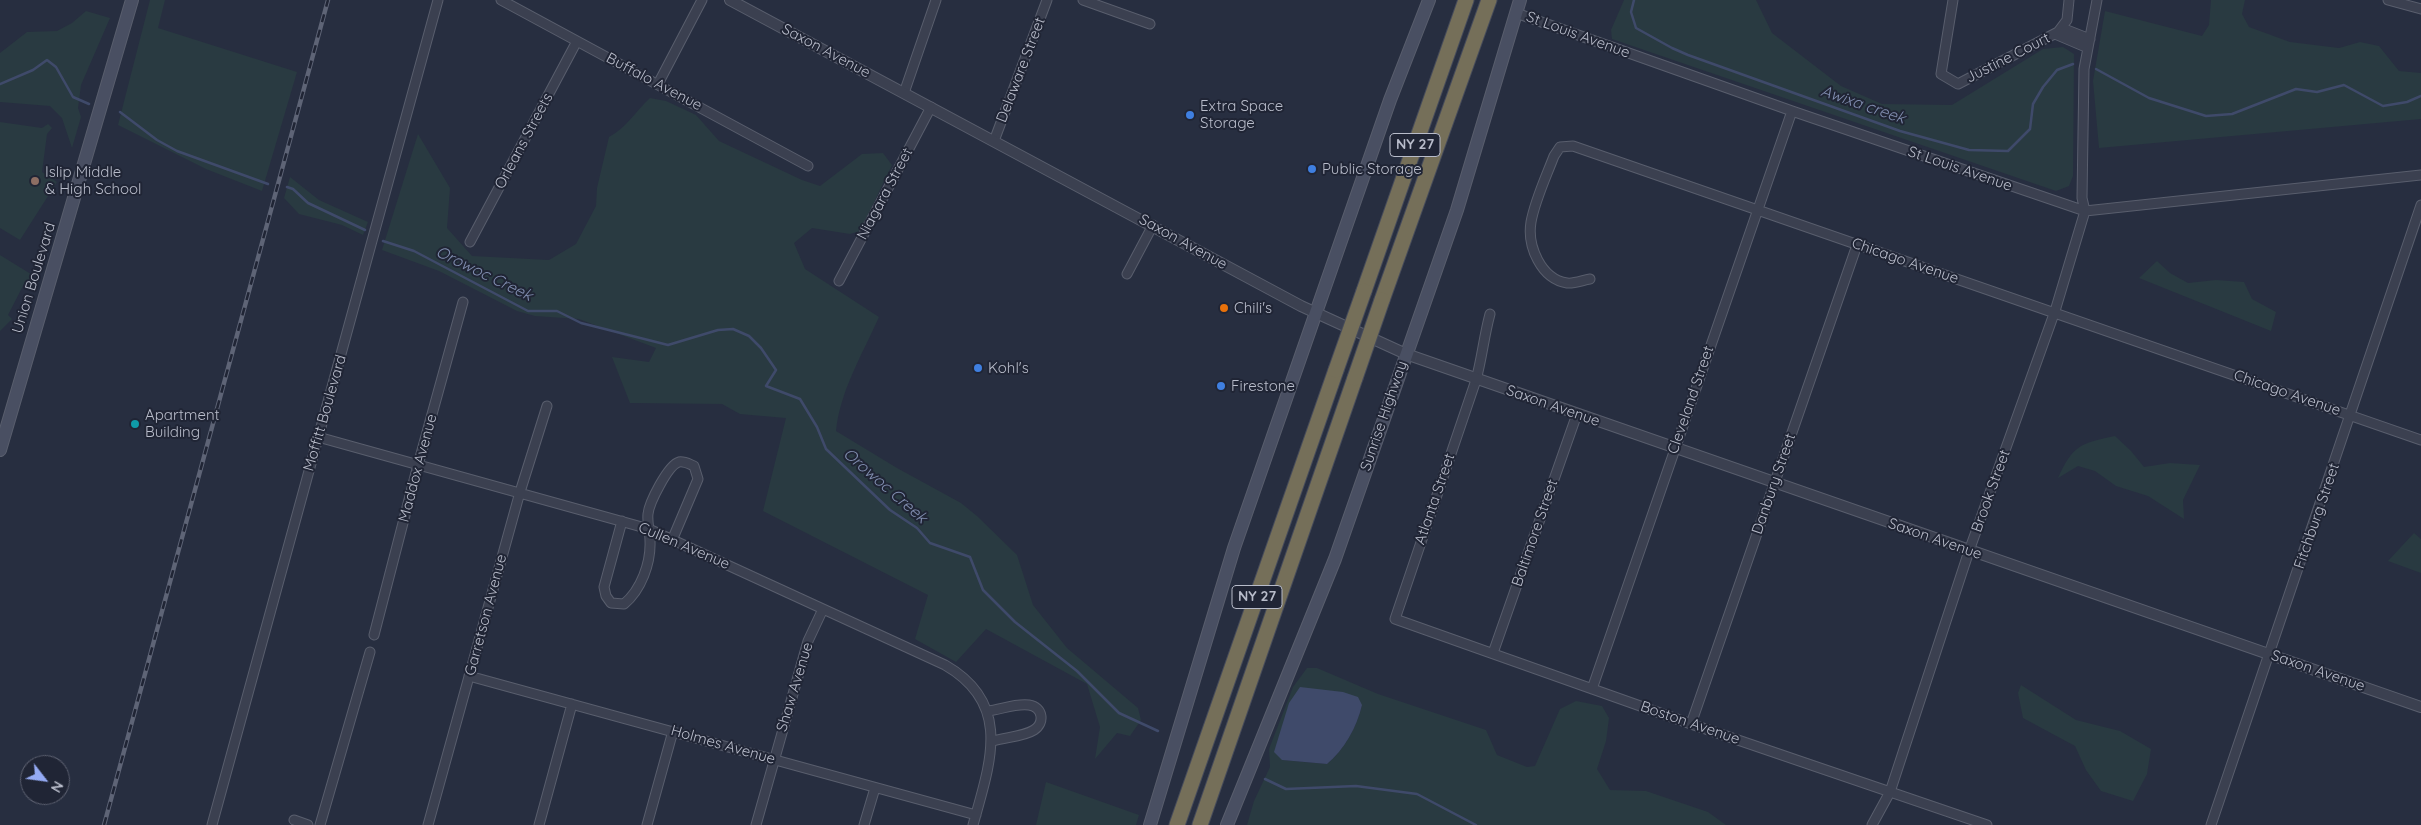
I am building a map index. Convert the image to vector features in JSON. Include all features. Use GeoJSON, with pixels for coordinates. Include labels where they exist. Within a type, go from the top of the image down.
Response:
{"type":"FeatureCollection","features":[{"type":"Feature","properties":{"kind":"highway","name":"NY 27"},"geometry":{"type":"LineString","coordinates":[[1177,825],[1466,0]]}},
{"type":"Feature","properties":{"kind":"highway","name":"NY 27"},"geometry":{"type":"LineString","coordinates":[[1200,825],[1382,300],[1489,0]]}},
{"type":"Feature","properties":{"kind":"main road","name":"Union Boulevard"},"geometry":{"type":"LineString","coordinates":[[0,450],[132,0]]}},
{"type":"Feature","properties":{"kind":"main road"},"geometry":{"type":"LineString","coordinates":[[1150,825],[1224,574],[1390,100],[1429,0]]}},
{"type":"Feature","properties":{"kind":"main road","name":"Sunrise Highway"},"geometry":{"type":"LineString","coordinates":[[1227,825],[1318,603],[1471,166],[1520,0]]}},
{"type":"Feature","properties":{"kind":"street","name":"Moffitt Boulevard"},"geometry":{"type":"LineString","coordinates":[[212,825],[438,0]]}},
{"type":"Feature","properties":{"kind":"street","name":"Buffalo Avenue"},"geometry":{"type":"LineString","coordinates":[[501,0],[808,166]]}},
{"type":"Feature","properties":{"kind":"street"},"geometry":{"type":"LineString","coordinates":[[658,84],[702,0]]}},
{"type":"Feature","properties":{"kind":"street","name":"Saxon Avenue"},"geometry":{"type":"LineString","coordinates":[[730,0],[1316,313],[1406,354],[1774,484],[2421,707]]}},
{"type":"Feature","properties":{"kind":"street"},"geometry":{"type":"LineString","coordinates":[[904,93],[936,0]]}},
{"type":"Feature","properties":{"kind":"street","name":"Delaware Street"},"geometry":{"type":"LineString","coordinates":[[994,141],[1047,0]]}},
{"type":"Feature","properties":{"kind":"street"},"geometry":{"type":"LineString","coordinates":[[1082,0],[1150,24]]}},
{"type":"Feature","properties":{"kind":"street","name":"Justine Court"},"geometry":{"type":"LineString","coordinates":[[1953,0],[1941,74],[1958,84],[2058,31],[2067,20],[2069,0]]}},
{"type":"Feature","properties":{"kind":"street"},"geometry":{"type":"LineString","coordinates":[[2085,211],[2082,198],[2084,69],[2097,0]]}},
{"type":"Feature","properties":{"kind":"street"},"geometry":{"type":"LineString","coordinates":[[2388,0],[2421,9]]}},
{"type":"Feature","properties":{"kind":"street","name":"St Louis Avenue"},"geometry":{"type":"LineString","coordinates":[[1516,13],[1792,111],[2085,211],[2421,175]]}},
{"type":"Feature","properties":{"kind":"street"},"geometry":{"type":"LineString","coordinates":[[2058,31],[2089,44]]}},
{"type":"Feature","properties":{"kind":"street","name":"Orleans Streets"},"geometry":{"type":"LineString","coordinates":[[470,242],[577,41]]}},
{"type":"Feature","properties":{"kind":"street","name":"Niagara Street"},"geometry":{"type":"LineString","coordinates":[[839,281],[931,108]]}},
{"type":"Feature","properties":{"kind":"street","name":"Cleveland Street"},"geometry":{"type":"LineString","coordinates":[[1592,689],[1792,111]]}},
{"type":"Feature","properties":{"kind":"street","name":"Chicago Avenue"},"geometry":{"type":"LineString","coordinates":[[1590,279],[1568,283],[1554,278],[1542,267],[1532,250],[1531,223],[1554,156],[1560,147],[1573,146],[1857,245],[2055,311],[2421,440]]}},
{"type":"Feature","properties":{"kind":"street","name":"Fitchburg Street"},"geometry":{"type":"LineString","coordinates":[[2211,825],[2421,206]]}},
{"type":"Feature","properties":{"kind":"street","name":"Brook Street"},"geometry":{"type":"LineString","coordinates":[[1872,825],[1890,792],[1969,551],[2055,311],[2085,211]]}},
{"type":"Feature","properties":{"kind":"street"},"geometry":{"type":"LineString","coordinates":[[1128,274],[1153,225]]}},
{"type":"Feature","properties":{"kind":"street","name":"Danbury Street"},"geometry":{"type":"LineString","coordinates":[[1691,724],[1857,245]]}},
{"type":"Feature","properties":{"kind":"street","name":"Maddox Avenue"},"geometry":{"type":"LineString","coordinates":[[374,635],[463,302]]}},
{"type":"Feature","properties":{"kind":"street","name":"Atlanta Street"},"geometry":{"type":"LineString","coordinates":[[1395,619],[1476,380],[1482,343],[1490,314]]}},
{"type":"Feature","properties":{"kind":"street","name":"Garretson Avenue"},"geometry":{"type":"LineString","coordinates":[[428,825],[520,492],[547,406]]}},
{"type":"Feature","properties":{"kind":"street","name":"Baltimore Street"},"geometry":{"type":"LineString","coordinates":[[1492,653],[1577,414]]}},
{"type":"Feature","properties":{"kind":"street","name":"Cullen Avenue"},"geometry":{"type":"LineString","coordinates":[[318,437],[622,521],[673,538],[945,664],[962,674],[975,688],[987,711],[993,741]]}},
{"type":"Feature","properties":{"kind":"street"},"geometry":{"type":"LineString","coordinates":[[622,521],[604,587],[606,596],[611,602],[624,604],[637,589],[649,558],[648,513],[670,468],[676,463],[683,462],[694,466],[698,479],[673,538]]}},
{"type":"Feature","properties":{"kind":"street","name":"Shaw Avenue"},"geometry":{"type":"LineString","coordinates":[[756,825],[808,641],[823,609]]}},
{"type":"Feature","properties":{"kind":"street","name":"Boston Avenue"},"geometry":{"type":"LineString","coordinates":[[1395,619],[1691,724],[1987,825]]}},
{"type":"Feature","properties":{"kind":"street"},"geometry":{"type":"LineString","coordinates":[[320,825],[370,652]]}},
{"type":"Feature","properties":{"kind":"street","name":"Holmes Avenue"},"geometry":{"type":"LineString","coordinates":[[469,676],[976,815]]}},
{"type":"Feature","properties":{"kind":"street"},"geometry":{"type":"LineString","coordinates":[[539,825],[572,704]]}},
{"type":"Feature","properties":{"kind":"street"},"geometry":{"type":"LineString","coordinates":[[973,825],[988,769],[993,741],[1031,732],[1038,727],[1042,716],[1040,710],[1032,705],[987,711]]}},
{"type":"Feature","properties":{"kind":"street"},"geometry":{"type":"LineString","coordinates":[[646,825],[673,731]]}},
{"type":"Feature","properties":{"kind":"street"},"geometry":{"type":"LineString","coordinates":[[864,825],[875,788]]}},
{"type":"Feature","properties":{"kind":"street"},"geometry":{"type":"LineString","coordinates":[[294,820],[308,825]]}},
{"type":"Feature","properties":{"kind":"shaded area"},"geometry":{"type":"Polygon","coordinates":[[[150,0],[165,0],[158,28],[297,72],[262,191],[206,169],[118,125],[150,0]]]}},
{"type":"Feature","properties":{"kind":"shaded area"},"geometry":{"type":"Polygon","coordinates":[[[1624,0],[1756,0],[1772,33],[1841,86],[1882,104],[1952,105],[2043,49],[2063,47],[2074,54],[2073,176],[2069,186],[2056,191],[1612,39],[1611,30],[1624,0]]]}},
{"type":"Feature","properties":{"kind":"shaded area"},"geometry":{"type":"Polygon","coordinates":[[[2211,0],[2245,0],[2242,14],[2249,27],[2290,42],[2339,48],[2360,42],[2379,46],[2399,71],[2421,73],[2421,119],[2099,148],[2093,81],[2105,11],[2202,36],[2209,25],[2211,0]]]}},
{"type":"Feature","properties":{"kind":"shaded area"},"geometry":{"type":"Polygon","coordinates":[[[86,11],[110,18],[81,85],[78,108],[81,117],[72,148],[62,118],[50,106],[0,102],[0,53],[27,32],[57,31],[72,23],[86,11]]]}},
{"type":"Feature","properties":{"kind":"shaded area"},"geometry":{"type":"Polygon","coordinates":[[[650,98],[666,101],[696,115],[719,141],[802,180],[820,186],[862,154],[883,153],[892,165],[860,231],[850,234],[812,228],[794,243],[805,269],[879,317],[847,387],[838,416],[836,431],[897,468],[961,503],[1017,555],[1033,605],[1067,648],[1138,708],[1141,720],[1130,736],[1117,733],[1095,759],[1100,727],[1087,684],[986,629],[956,662],[915,639],[928,595],[763,511],[786,418],[740,414],[722,404],[630,403],[612,357],[649,362],[656,348],[579,319],[535,316],[517,311],[439,271],[382,250],[418,134],[450,188],[447,228],[472,256],[549,260],[576,244],[596,206],[597,188],[609,137],[626,124],[650,98]]]}},
{"type":"Feature","properties":{"kind":"shaded area"},"geometry":{"type":"Polygon","coordinates":[[[0,122],[42,128],[48,124],[52,128],[47,134],[42,172],[57,182],[20,240],[0,228],[0,122]]]}},
{"type":"Feature","properties":{"kind":"shaded area"},"geometry":{"type":"Polygon","coordinates":[[[290,177],[319,200],[368,222],[363,235],[342,225],[299,214],[284,198],[290,177]]]}},
{"type":"Feature","properties":{"kind":"shaded area"},"geometry":{"type":"Polygon","coordinates":[[[0,255],[34,276],[29,284],[25,282],[8,315],[12,319],[0,331],[0,255]]]}},
{"type":"Feature","properties":{"kind":"shaded area"},"geometry":{"type":"Polygon","coordinates":[[[2157,261],[2170,273],[2188,283],[2216,280],[2244,282],[2252,299],[2276,312],[2271,331],[2139,278],[2157,261]]]}},
{"type":"Feature","properties":{"kind":"shaded area"},"geometry":{"type":"Polygon","coordinates":[[[2115,436],[2144,467],[2170,463],[2200,465],[2183,500],[2184,519],[2148,496],[2116,486],[2095,471],[2078,466],[2058,478],[2068,458],[2079,447],[2115,436]]]}},
{"type":"Feature","properties":{"kind":"shaded area"},"geometry":{"type":"Polygon","coordinates":[[[2414,533],[2421,539],[2421,573],[2388,561],[2414,533]]]}},
{"type":"Feature","properties":{"kind":"shaded area"},"geometry":{"type":"Polygon","coordinates":[[[1307,668],[1317,668],[1378,694],[1486,730],[1497,755],[1527,767],[1535,766],[1560,709],[1576,701],[1602,706],[1609,718],[1606,741],[1597,769],[1610,790],[1646,791],[1708,812],[1726,825],[1247,825],[1254,801],[1270,767],[1269,749],[1293,687],[1307,668]],[[1362,705],[1282,760],[1327,764],[1344,745],[1362,705]]]}},
{"type":"Feature","properties":{"kind":"shaded area"},"geometry":{"type":"Polygon","coordinates":[[[2021,685],[2076,720],[2120,731],[2151,749],[2147,774],[2133,801],[2101,791],[2086,770],[2075,746],[2023,718],[2018,693],[2021,685]]]}},
{"type":"Feature","properties":{"kind":"shaded area"},"geometry":{"type":"Polygon","coordinates":[[[1046,782],[1139,815],[1136,825],[1036,825],[1046,782]]]}},
{"type":"Feature","properties":{"kind":"water"},"geometry":{"type":"Polygon","coordinates":[[[1300,687],[1343,692],[1358,697],[1362,705],[1357,722],[1349,738],[1327,764],[1282,760],[1274,752],[1289,703],[1300,687]]]}},
{"type":"Feature","properties":{"kind":"waterway","name":"Awixa creek"},"geometry":{"type":"LineString","coordinates":[[1634,0],[1631,12],[1636,28],[1672,48],[1900,131],[1969,150],[2008,151],[2030,129],[2033,104],[2043,87],[2057,70],[2073,64]]}},
{"type":"Feature","properties":{"kind":"waterway","name":"Orowoc Creek"},"geometry":{"type":"LineString","coordinates":[[0,84],[33,70],[47,60],[56,67],[73,97],[89,104]]}},
{"type":"Feature","properties":{"kind":"waterway","name":"Awixa creek"},"geometry":{"type":"LineString","coordinates":[[2096,69],[2149,98],[2206,116],[2232,114],[2296,89],[2317,92],[2344,85],[2383,106],[2407,102],[2421,96]]}},
{"type":"Feature","properties":{"kind":"waterway","name":"Orowoc Creek"},"geometry":{"type":"LineString","coordinates":[[120,112],[157,140],[177,151],[268,184]]}},
{"type":"Feature","properties":{"kind":"waterway","name":"Orowoc Creek"},"geometry":{"type":"LineString","coordinates":[[287,187],[293,189],[308,203],[365,230]]}},
{"type":"Feature","properties":{"kind":"waterway","name":"Orowoc Creek"},"geometry":{"type":"LineString","coordinates":[[383,241],[414,251],[528,311],[557,311],[581,323],[668,345],[718,330],[733,329],[749,336],[761,348],[776,370],[766,386],[800,399],[817,427],[826,449],[890,510],[917,528],[930,543],[970,557],[983,590],[1015,622],[1077,671],[1119,713],[1158,731]]}},
{"type":"Feature","properties":{"kind":"waterway","name":"Orowoc Creek"},"geometry":{"type":"LineString","coordinates":[[1265,779],[1286,789],[1356,786],[1417,794],[1476,825]]}},
{"type":"Feature","properties":{"kind":"railway"},"geometry":{"type":"LineString","coordinates":[[104,825],[328,0]]}},
{"type":"Feature","properties":{"kind":"place","name":"Extra Space Storage"},"geometry":{"type":"Point","coordinates":[1190,115]}},
{"type":"Feature","properties":{"kind":"place","name":"Public Storage"},"geometry":{"type":"Point","coordinates":[1312,169]}},
{"type":"Feature","properties":{"kind":"place","name":"Islip Middle & High School"},"geometry":{"type":"Point","coordinates":[35,181]}},
{"type":"Feature","properties":{"kind":"place","name":"Chili's"},"geometry":{"type":"Point","coordinates":[1224,308]}},
{"type":"Feature","properties":{"kind":"place","name":"Kohl's"},"geometry":{"type":"Point","coordinates":[978,368]}},
{"type":"Feature","properties":{"kind":"place","name":"Firestone"},"geometry":{"type":"Point","coordinates":[1221,386]}},
{"type":"Feature","properties":{"kind":"place","name":"Apartment Building"},"geometry":{"type":"Point","coordinates":[135,424]}}]}
